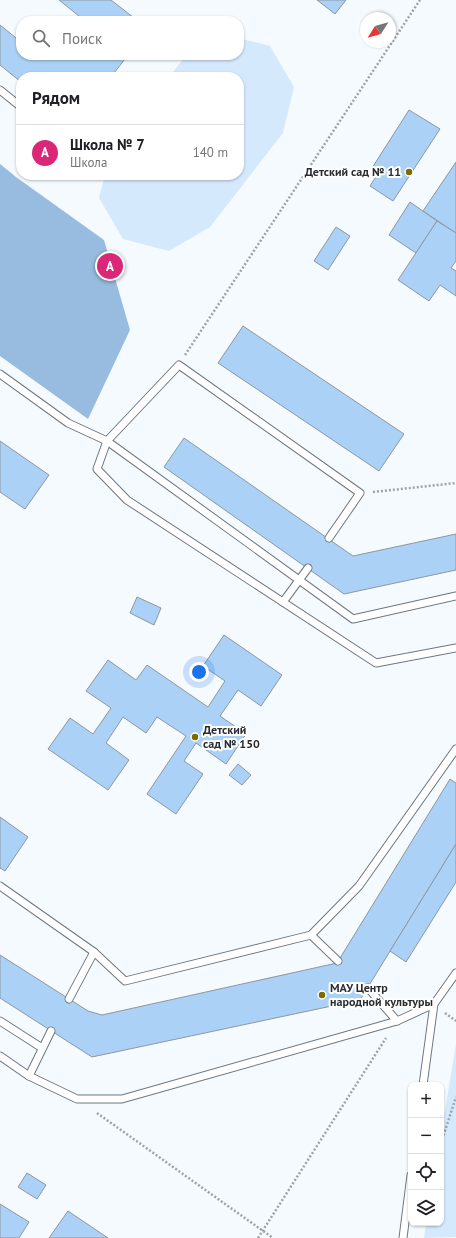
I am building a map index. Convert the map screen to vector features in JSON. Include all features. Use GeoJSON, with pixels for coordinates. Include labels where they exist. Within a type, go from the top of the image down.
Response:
{"type":"FeatureCollection","features":[{"type":"Feature","properties":{"kind":"lane"},"geometry":{"type":"LineString","coordinates":[[0,90],[16,103]]}},
{"type":"Feature","properties":{"kind":"lane"},"geometry":{"type":"LineString","coordinates":[[329,538],[360,494],[179,365],[107,441],[97,469],[127,500],[376,662],[456,648]]}},
{"type":"Feature","properties":{"kind":"lane"},"geometry":{"type":"LineString","coordinates":[[0,374],[68,423],[107,441],[353,619],[456,596]]}},
{"type":"Feature","properties":{"kind":"lane"},"geometry":{"type":"LineString","coordinates":[[283,602],[308,568]]}},
{"type":"Feature","properties":{"kind":"lane"},"geometry":{"type":"LineString","coordinates":[[0,886],[94,952],[125,981],[311,936],[359,886],[456,749]]}},
{"type":"Feature","properties":{"kind":"lane"},"geometry":{"type":"LineString","coordinates":[[311,936],[338,961]]}},
{"type":"Feature","properties":{"kind":"lane"},"geometry":{"type":"LineString","coordinates":[[69,999],[94,952]]}},
{"type":"Feature","properties":{"kind":"lane"},"geometry":{"type":"LineString","coordinates":[[423,1082],[434,1004],[456,973]]}},
{"type":"Feature","properties":{"kind":"lane"},"geometry":{"type":"LineString","coordinates":[[368,988],[397,1021]]}},
{"type":"Feature","properties":{"kind":"lane"},"geometry":{"type":"LineString","coordinates":[[0,1056],[29,1076],[77,1099],[122,1099],[397,1021],[434,1004]]}},
{"type":"Feature","properties":{"kind":"lane"},"geometry":{"type":"LineString","coordinates":[[0,1021],[42,1048]]}},
{"type":"Feature","properties":{"kind":"lane"},"geometry":{"type":"LineString","coordinates":[[29,1076],[51,1031]]}},
{"type":"Feature","properties":{"kind":"lane"},"geometry":{"type":"LineString","coordinates":[[403,1238],[409,1190]]}},
{"type":"Feature","properties":{"kind":"path"},"geometry":{"type":"LineString","coordinates":[[179,365],[420,0]]}},
{"type":"Feature","properties":{"kind":"path"},"geometry":{"type":"LineString","coordinates":[[360,494],[456,483]]}},
{"type":"Feature","properties":{"kind":"path"},"geometry":{"type":"LineString","coordinates":[[258,1238],[397,1021]]}},
{"type":"Feature","properties":{"kind":"path"},"geometry":{"type":"LineString","coordinates":[[444,1134],[456,1097]]}},
{"type":"Feature","properties":{"kind":"path"},"geometry":{"type":"LineString","coordinates":[[77,1099],[273,1238]]}},
{"type":"Feature","properties":{"kind":"shaded area"},"geometry":{"type":"Polygon","coordinates":[[[244,39],[270,46],[294,87],[283,133],[210,227],[169,251],[123,239],[99,198],[104,180],[244,180],[244,72],[173,72],[182,60],[244,60],[244,39]]]}},
{"type":"Feature","properties":{"kind":"shaded area"},"geometry":{"type":"Polygon","coordinates":[[[0,164],[16,177],[16,180],[20,180],[104,240],[130,330],[88,419],[0,356],[0,164]]]}},
{"type":"Feature","properties":{"kind":"shaded area"},"geometry":{"type":"Polygon","coordinates":[[[456,1044],[456,1237],[424,1238],[426,1226],[444,1226],[444,1116],[456,1044]]]}},
{"type":"Feature","properties":{"kind":"building"},"geometry":{"type":"Polygon","coordinates":[[[59,0],[111,0],[132,16],[79,16],[59,0]]]}},
{"type":"Feature","properties":{"kind":"building"},"geometry":{"type":"Polygon","coordinates":[[[317,0],[346,0],[335,14],[317,0]]]}},
{"type":"Feature","properties":{"kind":"building"},"geometry":{"type":"Polygon","coordinates":[[[0,25],[16,38],[16,60],[124,60],[115,72],[16,72],[16,78],[0,65],[0,25]]]}},
{"type":"Feature","properties":{"kind":"building"},"geometry":{"type":"Polygon","coordinates":[[[409,110],[440,129],[393,201],[370,186],[379,172],[372,168],[409,110]]]}},
{"type":"Feature","properties":{"kind":"building"},"geometry":{"type":"Polygon","coordinates":[[[456,162],[456,233],[423,211],[456,162]]]}},
{"type":"Feature","properties":{"kind":"building"},"geometry":{"type":"Polygon","coordinates":[[[410,202],[437,221],[416,253],[389,235],[410,202]]]}},
{"type":"Feature","properties":{"kind":"building"},"geometry":{"type":"Polygon","coordinates":[[[437,221],[456,233],[456,261],[451,268],[456,271],[456,296],[440,285],[429,301],[398,280],[437,221]]]}},
{"type":"Feature","properties":{"kind":"building"},"geometry":{"type":"Polygon","coordinates":[[[336,227],[350,236],[328,270],[314,261],[336,227]]]}},
{"type":"Feature","properties":{"kind":"building"},"geometry":{"type":"Polygon","coordinates":[[[243,326],[404,434],[379,471],[218,363],[243,326]]]}},
{"type":"Feature","properties":{"kind":"building"},"geometry":{"type":"Polygon","coordinates":[[[184,438],[353,556],[456,534],[456,570],[344,594],[164,467],[184,438]]]}},
{"type":"Feature","properties":{"kind":"building"},"geometry":{"type":"Polygon","coordinates":[[[0,441],[49,475],[25,509],[0,492],[0,441]]]}},
{"type":"Feature","properties":{"kind":"building"},"geometry":{"type":"Polygon","coordinates":[[[137,597],[161,608],[154,625],[130,613],[137,597]]]}},
{"type":"Feature","properties":{"kind":"building"},"geometry":{"type":"Polygon","coordinates":[[[224,635],[282,675],[261,706],[238,690],[220,716],[246,734],[226,764],[196,743],[184,761],[203,774],[176,814],[147,794],[186,736],[157,717],[146,733],[123,717],[106,743],[129,760],[108,790],[48,749],[70,718],[93,734],[111,708],[86,691],[108,660],[136,680],[147,665],[208,707],[225,681],[203,666],[224,635]]]}},
{"type":"Feature","properties":{"kind":"building"},"geometry":{"type":"Polygon","coordinates":[[[238,764],[251,775],[242,785],[229,775],[238,764]]]}},
{"type":"Feature","properties":{"kind":"building"},"geometry":{"type":"Polygon","coordinates":[[[450,779],[456,783],[456,844],[360,1000],[92,1057],[0,998],[0,955],[88,1011],[102,1015],[337,963],[450,779]]]}},
{"type":"Feature","properties":{"kind":"building"},"geometry":{"type":"Polygon","coordinates":[[[0,817],[28,837],[5,871],[0,868],[0,817]]]}},
{"type":"Feature","properties":{"kind":"building"},"geometry":{"type":"Polygon","coordinates":[[[456,844],[456,882],[406,962],[390,951],[456,844]]]}},
{"type":"Feature","properties":{"kind":"building"},"geometry":{"type":"Polygon","coordinates":[[[27,1173],[46,1185],[37,1199],[18,1187],[27,1173]]]}},
{"type":"Feature","properties":{"kind":"building"},"geometry":{"type":"Polygon","coordinates":[[[0,1204],[29,1222],[19,1238],[0,1238],[0,1204]]]}},
{"type":"Feature","properties":{"kind":"building"},"geometry":{"type":"Polygon","coordinates":[[[68,1211],[108,1238],[49,1238],[68,1211]]]}},
{"type":"Feature","properties":{"kind":"place","name":"Детский сад № 11"},"geometry":{"type":"Point","coordinates":[409,172]}},
{"type":"Feature","properties":{"kind":"place","name":"Школа № 7"},"geometry":{"type":"Point","coordinates":[110,266]}},
{"type":"Feature","properties":{"kind":"place","name":"Детский сад № 150"},"geometry":{"type":"Point","coordinates":[195,737]}},
{"type":"Feature","properties":{"kind":"place","name":"МАУ Центр народной культуры"},"geometry":{"type":"Point","coordinates":[322,995]}}]}
